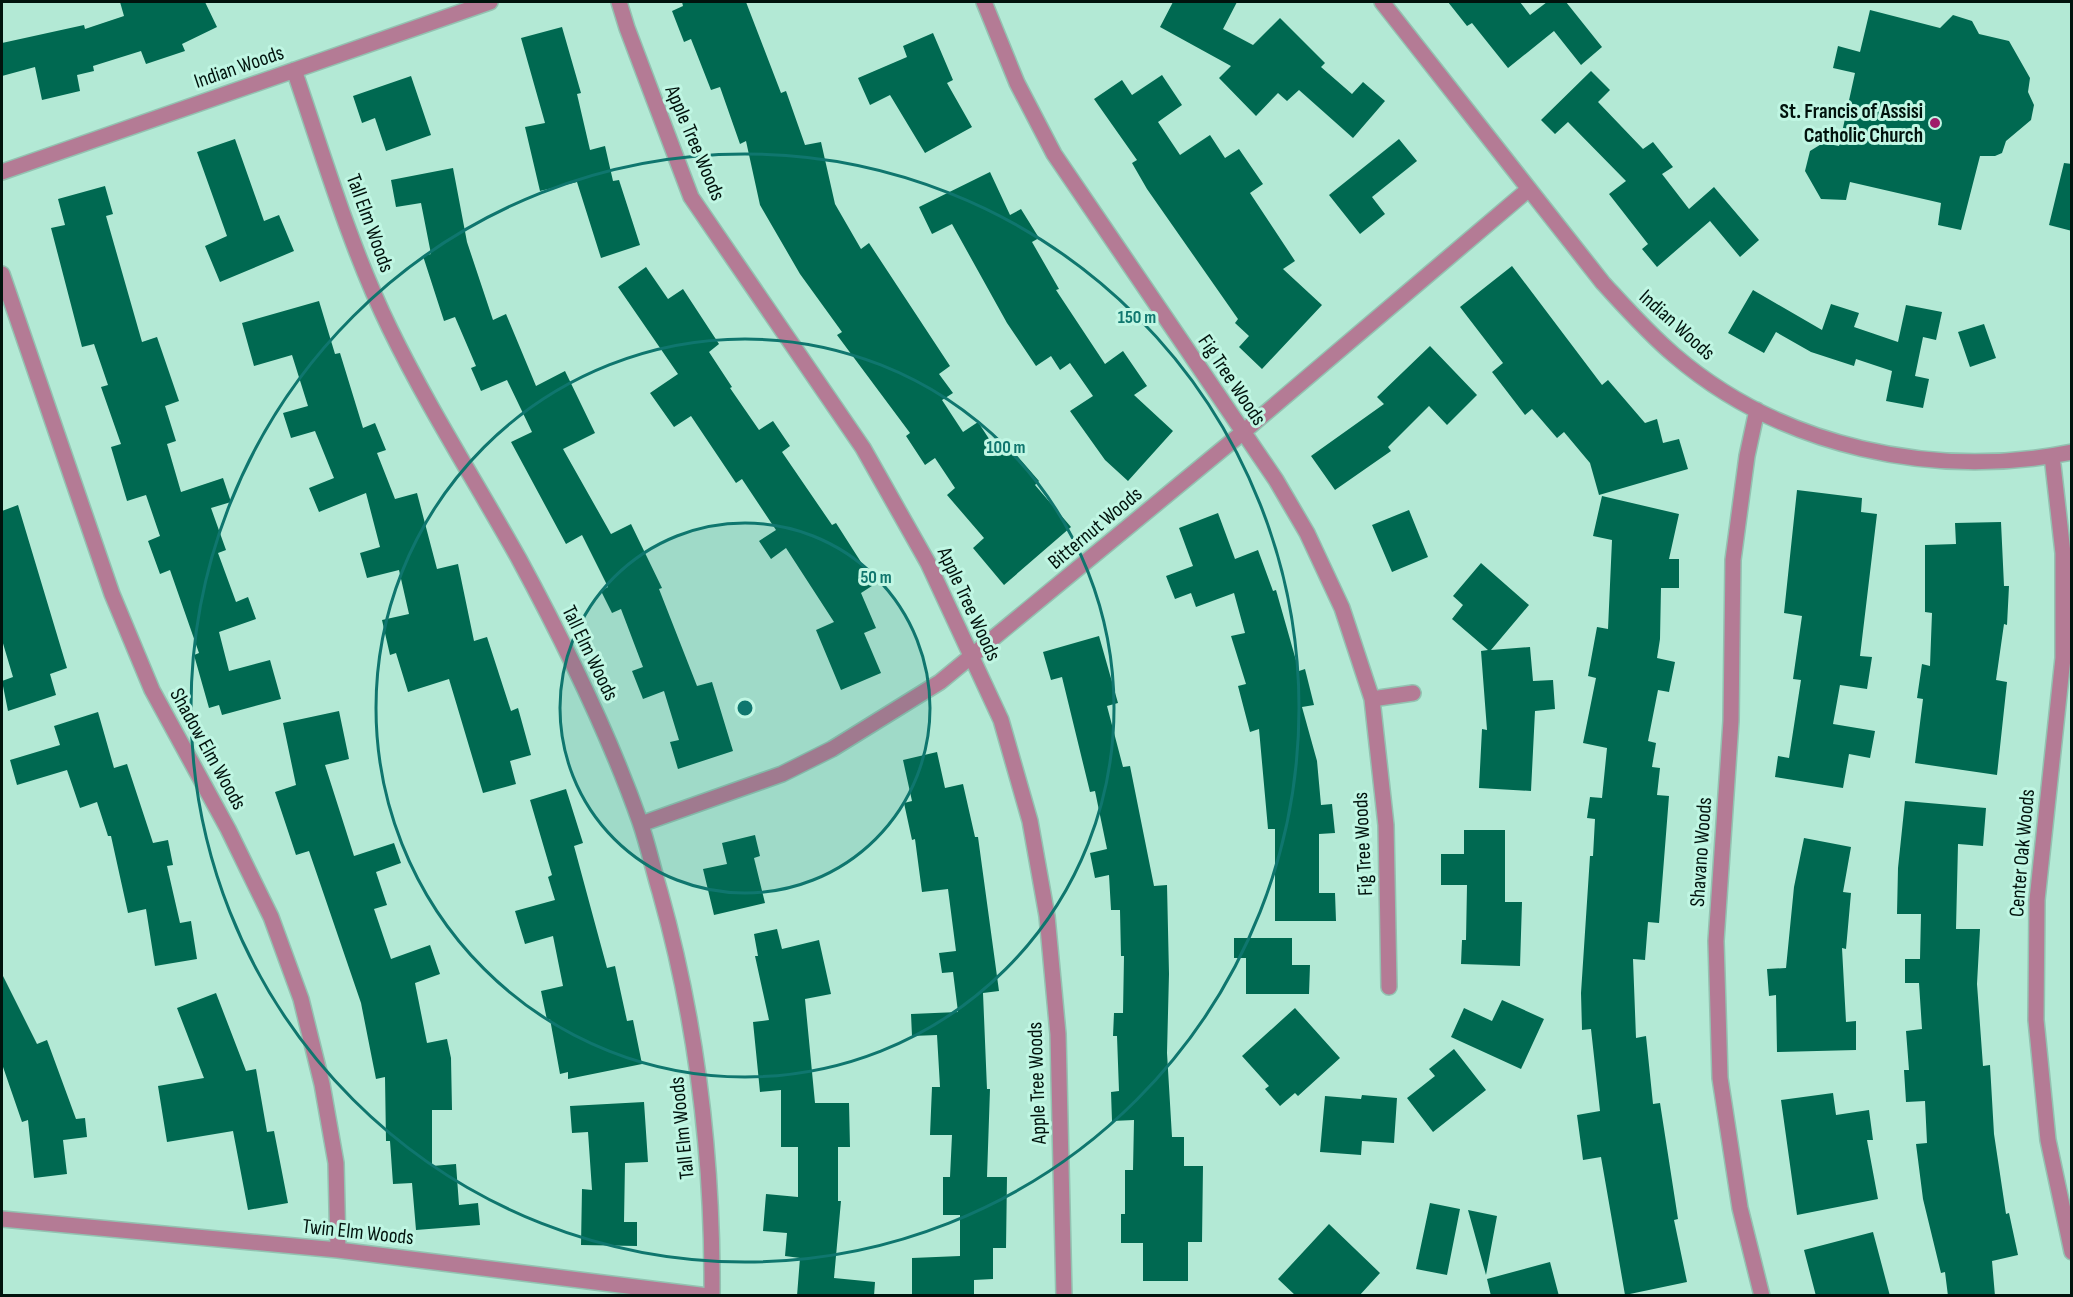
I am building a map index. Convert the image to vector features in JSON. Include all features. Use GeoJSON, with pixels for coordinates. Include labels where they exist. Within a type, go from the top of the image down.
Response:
{"type":"FeatureCollection","features":[{"type":"Feature","properties":{"kind":"street","name":"Indian Woods"},"geometry":{"type":"LineString","coordinates":[[2,172],[490,2]]}},
{"type":"Feature","properties":{"kind":"street","name":"Apple Tree Woods"},"geometry":{"type":"LineString","coordinates":[[619,2],[691,197],[862,448],[927,563],[1001,720],[1030,821],[1047,916],[1058,1034],[1064,1296]]}},
{"type":"Feature","properties":{"kind":"street","name":"Fig Tree Woods"},"geometry":{"type":"LineString","coordinates":[[984,2],[1017,83],[1054,154],[1276,480],[1307,533],[1342,608],[1372,699],[1386,825],[1389,987]]}},
{"type":"Feature","properties":{"kind":"street","name":"Indian Woods"},"geometry":{"type":"LineString","coordinates":[[1382,2],[1603,284],[1637,321],[1683,362],[1716,386],[1758,410],[1827,439],[1896,456],[1978,462],[2052,456],[2072,452]]}},
{"type":"Feature","properties":{"kind":"street","name":"Tall Elm Woods"},"geometry":{"type":"LineString","coordinates":[[294,70],[364,272],[389,328],[424,396],[519,559],[587,689],[641,824],[679,959],[703,1104],[713,1252],[710,1296]]}},
{"type":"Feature","properties":{"kind":"street","name":"Bitternut Woods"},"geometry":{"type":"LineString","coordinates":[[641,824],[782,774],[822,754],[940,682],[972,658],[1242,433],[1529,189]]}},
{"type":"Feature","properties":{"kind":"street","name":"Shadow Elm Woods"},"geometry":{"type":"LineString","coordinates":[[2,274],[116,605],[152,690],[228,829],[271,917],[301,999],[322,1084],[336,1163],[338,1250]]}},
{"type":"Feature","properties":{"kind":"street","name":"Shavano Woods"},"geometry":{"type":"LineString","coordinates":[[1758,410],[1747,456],[1732,560],[1731,721],[1716,941],[1720,1078],[1740,1208],[1762,1296]]}},
{"type":"Feature","properties":{"kind":"street","name":"Center Oak Woods"},"geometry":{"type":"LineString","coordinates":[[2052,456],[2063,553],[2063,658],[2037,900],[2036,1020],[2048,1140],[2072,1252]]}},
{"type":"Feature","properties":{"kind":"street"},"geometry":{"type":"LineString","coordinates":[[1372,699],[1413,693]]}},
{"type":"Feature","properties":{"kind":"street","name":"Twin Elm Woods"},"geometry":{"type":"LineString","coordinates":[[2,1219],[338,1250],[710,1296]]}},
{"type":"Feature","properties":{"kind":"building"},"geometry":{"type":"Polygon","coordinates":[[[120,2],[205,2],[217,27],[182,44],[185,51],[146,64],[141,51],[93,66],[94,71],[77,75],[80,91],[42,100],[35,67],[2,76],[2,43],[84,25],[85,29],[124,16],[120,2]]]}},
{"type":"Feature","properties":{"kind":"building"},"geometry":{"type":"Polygon","coordinates":[[[682,2],[746,2],[781,93],[786,91],[805,145],[821,142],[835,204],[861,249],[869,243],[950,366],[939,374],[953,393],[942,400],[963,432],[978,422],[997,451],[1006,443],[1039,481],[1035,485],[1071,527],[1004,585],[973,548],[984,538],[947,495],[955,488],[935,458],[925,465],[906,436],[910,433],[837,335],[842,332],[800,274],[760,205],[746,141],[740,144],[720,87],[711,90],[691,39],[684,42],[672,11],[683,6],[682,2]]]}},
{"type":"Feature","properties":{"kind":"building"},"geometry":{"type":"Polygon","coordinates":[[[1173,2],[1237,2],[1223,29],[1253,45],[1280,18],[1325,63],[1321,67],[1352,94],[1363,82],[1385,101],[1353,138],[1299,90],[1287,101],[1278,93],[1256,116],[1219,78],[1231,66],[1160,27],[1173,2]]]}},
{"type":"Feature","properties":{"kind":"building"},"geometry":{"type":"Polygon","coordinates":[[[1448,2],[1520,2],[1530,15],[1547,2],[1566,2],[1602,47],[1581,65],[1554,31],[1508,68],[1472,23],[1467,26],[1448,2]]]}},
{"type":"Feature","properties":{"kind":"building","name":"St. Francis of Assisi Catholic Church"},"geometry":{"type":"Polygon","coordinates":[[[1870,10],[1940,28],[1953,15],[1972,21],[1979,34],[2009,41],[2030,78],[2028,92],[2034,105],[2031,120],[2006,141],[2002,153],[1995,156],[1980,156],[1961,230],[1938,225],[1941,203],[1850,182],[1846,200],[1821,199],[1805,171],[1810,151],[1823,143],[1839,146],[1855,73],[1833,68],[1838,46],[1860,52],[1870,10]]]}},
{"type":"Feature","properties":{"kind":"building"},"geometry":{"type":"Polygon","coordinates":[[[562,27],[581,93],[577,94],[590,150],[605,146],[613,181],[619,180],[640,245],[601,258],[577,182],[540,191],[525,127],[545,123],[521,38],[562,27]]]}},
{"type":"Feature","properties":{"kind":"building"},"geometry":{"type":"Polygon","coordinates":[[[933,33],[953,80],[947,83],[972,127],[925,153],[890,95],[870,105],[858,78],[907,57],[903,46],[933,33]]]}},
{"type":"Feature","properties":{"kind":"building"},"geometry":{"type":"Polygon","coordinates":[[[1591,71],[1610,90],[1598,102],[1643,149],[1653,142],[1673,167],[1662,174],[1689,209],[1714,187],[1759,240],[1740,257],[1710,221],[1657,267],[1642,249],[1648,244],[1609,194],[1626,181],[1568,122],[1555,134],[1541,120],[1591,71]]]}},
{"type":"Feature","properties":{"kind":"building"},"geometry":{"type":"Polygon","coordinates":[[[1162,75],[1182,105],[1158,122],[1180,155],[1210,135],[1225,158],[1239,149],[1263,184],[1250,193],[1295,261],[1283,269],[1322,305],[1262,369],[1239,347],[1249,336],[1235,323],[1238,319],[1147,189],[1132,163],[1137,160],[1094,99],[1122,80],[1132,95],[1162,75]]]}},
{"type":"Feature","properties":{"kind":"building"},"geometry":{"type":"Polygon","coordinates":[[[411,76],[431,135],[386,151],[375,118],[362,123],[353,96],[411,76]]]}},
{"type":"Feature","properties":{"kind":"building"},"geometry":{"type":"Polygon","coordinates":[[[235,139],[264,221],[279,215],[294,251],[220,282],[205,246],[227,236],[197,152],[235,139]]]}},
{"type":"Feature","properties":{"kind":"building"},"geometry":{"type":"Polygon","coordinates":[[[1399,139],[1417,161],[1372,197],[1385,214],[1360,234],[1329,195],[1399,139]]]}},
{"type":"Feature","properties":{"kind":"building"},"geometry":{"type":"Polygon","coordinates":[[[2064,163],[2072,164],[2072,231],[2049,225],[2064,163]]]}},
{"type":"Feature","properties":{"kind":"building"},"geometry":{"type":"Polygon","coordinates":[[[453,168],[467,242],[493,320],[506,314],[536,386],[565,371],[595,433],[563,449],[611,534],[631,524],[662,588],[659,589],[697,686],[712,682],[733,751],[678,769],[670,742],[679,740],[664,691],[643,699],[632,671],[643,667],[621,609],[612,613],[601,591],[608,587],[582,535],[566,544],[511,442],[532,432],[507,380],[481,391],[471,368],[476,366],[455,317],[444,321],[423,256],[431,254],[421,203],[396,207],[391,180],[453,168]]]}},
{"type":"Feature","properties":{"kind":"building"},"geometry":{"type":"Polygon","coordinates":[[[990,172],[1010,215],[1021,209],[1039,238],[1032,242],[1059,289],[1056,290],[1105,364],[1123,351],[1147,386],[1134,395],[1173,431],[1128,481],[1105,460],[1070,411],[1093,396],[1070,363],[1060,370],[1051,356],[1036,366],[1007,323],[952,224],[932,234],[919,207],[990,172]]]}},
{"type":"Feature","properties":{"kind":"building"},"geometry":{"type":"Polygon","coordinates":[[[105,186],[113,214],[106,216],[142,342],[157,337],[179,401],[165,406],[176,441],[167,444],[181,492],[223,478],[231,502],[211,508],[226,550],[218,553],[236,602],[248,597],[256,619],[219,632],[229,671],[270,660],[281,699],[222,715],[219,705],[209,708],[194,655],[199,653],[170,570],[160,574],[148,541],[160,536],[146,495],[127,501],[111,447],[121,444],[101,387],[108,385],[94,344],[82,347],[51,228],[65,225],[58,199],[105,186]]]}},
{"type":"Feature","properties":{"kind":"building"},"geometry":{"type":"Polygon","coordinates":[[[1512,266],[1602,385],[1608,380],[1645,423],[1657,419],[1663,443],[1679,439],[1688,469],[1599,495],[1590,463],[1564,432],[1557,438],[1532,409],[1525,415],[1492,372],[1503,363],[1460,307],[1512,266]]]}},
{"type":"Feature","properties":{"kind":"building"},"geometry":{"type":"Polygon","coordinates":[[[646,267],[668,299],[683,289],[719,344],[709,352],[732,387],[730,388],[759,430],[773,421],[790,446],[782,452],[832,525],[836,523],[875,584],[861,593],[876,628],[864,633],[881,673],[841,690],[816,630],[834,622],[786,548],[771,559],[759,541],[776,530],[742,479],[736,483],[691,416],[674,427],[650,393],[678,374],[618,287],[646,267]]]}},
{"type":"Feature","properties":{"kind":"building"},"geometry":{"type":"Polygon","coordinates":[[[1753,290],[1822,330],[1831,304],[1859,313],[1854,327],[1898,342],[1906,305],[1942,312],[1936,340],[1923,337],[1915,376],[1929,379],[1923,408],[1886,401],[1892,371],[1856,359],[1854,366],[1811,352],[1776,332],[1764,353],[1728,333],[1753,290]]]}},
{"type":"Feature","properties":{"kind":"building"},"geometry":{"type":"Polygon","coordinates":[[[319,301],[335,354],[340,353],[363,428],[375,423],[386,450],[377,453],[395,499],[417,493],[437,569],[458,564],[474,641],[487,637],[511,711],[518,708],[531,755],[510,761],[516,784],[483,793],[449,679],[408,692],[396,653],[390,655],[382,620],[409,614],[399,570],[367,578],[360,553],[380,547],[366,493],[319,512],[309,488],[334,478],[315,431],[291,438],[283,413],[308,406],[292,355],[254,366],[242,323],[319,301]]]}},
{"type":"Feature","properties":{"kind":"building"},"geometry":{"type":"Polygon","coordinates":[[[1984,324],[1996,358],[1970,367],[1958,332],[1984,324]]]}},
{"type":"Feature","properties":{"kind":"building"},"geometry":{"type":"Polygon","coordinates":[[[1430,346],[1477,395],[1447,425],[1429,406],[1388,447],[1391,451],[1335,490],[1311,456],[1384,404],[1377,397],[1430,346]]]}},
{"type":"Feature","properties":{"kind":"building"},"geometry":{"type":"Polygon","coordinates":[[[1797,490],[1862,498],[1861,512],[1877,514],[1860,656],[1872,657],[1867,689],[1840,685],[1833,724],[1875,731],[1870,758],[1849,754],[1843,788],[1775,777],[1778,756],[1789,758],[1801,680],[1793,679],[1802,616],[1784,613],[1797,490]]]}},
{"type":"Feature","properties":{"kind":"building"},"geometry":{"type":"Polygon","coordinates":[[[1602,496],[1679,514],[1669,559],[1679,559],[1679,588],[1661,588],[1660,639],[1657,658],[1675,662],[1669,692],[1658,690],[1648,741],[1656,743],[1652,767],[1660,768],[1657,795],[1669,796],[1659,923],[1648,922],[1645,960],[1633,959],[1636,1038],[1646,1036],[1653,1104],[1660,1103],[1678,1219],[1674,1220],[1687,1282],[1625,1295],[1601,1157],[1583,1160],[1577,1115],[1600,1111],[1591,1029],[1582,1030],[1581,993],[1590,856],[1593,856],[1595,819],[1587,818],[1590,797],[1602,798],[1607,748],[1583,743],[1596,678],[1588,676],[1597,627],[1608,629],[1612,540],[1593,536],[1602,496]]]}},
{"type":"Feature","properties":{"kind":"building"},"geometry":{"type":"Polygon","coordinates":[[[18,505],[67,668],[50,674],[56,695],[8,711],[2,681],[13,677],[2,640],[2,511],[18,505]]]}},
{"type":"Feature","properties":{"kind":"building"},"geometry":{"type":"Polygon","coordinates":[[[1409,510],[1428,557],[1392,572],[1372,525],[1409,510]]]}},
{"type":"Feature","properties":{"kind":"building"},"geometry":{"type":"Polygon","coordinates":[[[1218,513],[1235,559],[1258,550],[1273,591],[1276,590],[1299,671],[1305,669],[1314,705],[1302,707],[1317,761],[1321,805],[1332,804],[1335,833],[1319,834],[1319,893],[1335,893],[1336,921],[1275,921],[1275,829],[1268,829],[1259,729],[1250,732],[1238,686],[1246,684],[1231,636],[1245,633],[1234,593],[1196,607],[1191,593],[1175,599],[1166,576],[1193,566],[1179,528],[1218,513]]]}},
{"type":"Feature","properties":{"kind":"building"},"geometry":{"type":"Polygon","coordinates":[[[2001,522],[2004,586],[2009,586],[2007,625],[2004,624],[1996,680],[2007,682],[1997,775],[1915,763],[1923,699],[1917,698],[1922,664],[1930,666],[1932,613],[1925,612],[1925,545],[1956,544],[1955,523],[2001,522]]]}},
{"type":"Feature","properties":{"kind":"building"},"geometry":{"type":"Polygon","coordinates":[[[1481,563],[1529,605],[1491,650],[1530,647],[1533,681],[1553,680],[1555,709],[1535,711],[1531,791],[1479,788],[1482,729],[1487,730],[1481,651],[1488,650],[1452,619],[1463,605],[1453,596],[1481,563]]]}},
{"type":"Feature","properties":{"kind":"building"},"geometry":{"type":"Polygon","coordinates":[[[1099,636],[1118,703],[1107,706],[1123,767],[1130,766],[1154,886],[1167,885],[1169,974],[1167,1053],[1172,1137],[1184,1137],[1184,1166],[1203,1166],[1202,1242],[1188,1242],[1188,1281],[1143,1281],[1143,1243],[1121,1243],[1121,1214],[1125,1214],[1125,1170],[1133,1170],[1134,1120],[1112,1121],[1111,1092],[1119,1091],[1117,1036],[1113,1036],[1114,1013],[1123,1013],[1124,956],[1121,956],[1120,910],[1111,910],[1109,875],[1095,878],[1090,853],[1107,849],[1095,791],[1090,792],[1062,677],[1051,680],[1043,652],[1099,636]]]}},
{"type":"Feature","properties":{"kind":"building"},"geometry":{"type":"Polygon","coordinates":[[[339,711],[349,759],[325,765],[354,856],[394,843],[401,863],[376,872],[387,905],[374,909],[391,959],[430,945],[440,974],[415,983],[427,1043],[447,1039],[451,1058],[452,1110],[432,1110],[432,1166],[456,1164],[459,1205],[478,1203],[480,1225],[416,1230],[412,1183],[393,1184],[390,1141],[386,1141],[385,1077],[376,1079],[361,1003],[309,851],[296,855],[275,792],[296,785],[283,723],[339,711]]]}},
{"type":"Feature","properties":{"kind":"building"},"geometry":{"type":"Polygon","coordinates":[[[98,712],[114,768],[127,764],[153,843],[168,840],[173,865],[167,866],[180,923],[191,921],[197,959],[155,966],[146,909],[128,913],[111,836],[108,836],[97,802],[80,808],[67,770],[17,785],[10,760],[60,745],[54,726],[98,712]]]}},
{"type":"Feature","properties":{"kind":"building"},"geometry":{"type":"Polygon","coordinates":[[[937,752],[945,788],[963,784],[975,837],[978,837],[999,991],[983,993],[987,1089],[990,1089],[987,1177],[1007,1177],[1006,1248],[993,1248],[993,1279],[974,1280],[974,1296],[912,1296],[912,1258],[960,1256],[960,1215],[943,1215],[943,1177],[950,1177],[952,1135],[930,1135],[932,1087],[940,1087],[937,1035],[912,1036],[911,1014],[958,1012],[953,972],[942,973],[939,953],[956,951],[948,889],[922,892],[915,839],[912,840],[904,803],[912,801],[903,760],[937,752]]]}},
{"type":"Feature","properties":{"kind":"building"},"geometry":{"type":"Polygon","coordinates":[[[566,789],[583,843],[574,846],[607,968],[615,966],[627,1021],[633,1020],[642,1064],[568,1079],[568,1072],[560,1074],[550,1019],[547,1020],[541,991],[563,986],[553,936],[525,944],[515,911],[555,900],[548,877],[552,875],[530,800],[566,789]]]}},
{"type":"Feature","properties":{"kind":"building"},"geometry":{"type":"Polygon","coordinates":[[[1905,801],[1986,808],[1983,846],[1958,844],[1956,929],[1980,929],[1977,984],[1983,1066],[1990,1065],[1994,1134],[2006,1214],[2009,1213],[2018,1255],[1992,1261],[1995,1296],[1948,1296],[1945,1272],[1941,1273],[1923,1199],[1916,1144],[1927,1143],[1925,1101],[1906,1102],[1904,1070],[1909,1070],[1906,1031],[1922,1029],[1919,983],[1905,983],[1905,959],[1920,959],[1921,914],[1897,914],[1898,868],[1905,801]]]}},
{"type":"Feature","properties":{"kind":"building"},"geometry":{"type":"Polygon","coordinates":[[[1464,830],[1505,830],[1505,902],[1522,902],[1520,966],[1461,964],[1462,940],[1466,940],[1467,885],[1441,885],[1441,854],[1464,854],[1464,830]]]}},
{"type":"Feature","properties":{"kind":"building"},"geometry":{"type":"Polygon","coordinates":[[[755,835],[760,856],[754,858],[765,903],[714,915],[703,869],[727,864],[722,843],[755,835]]]}},
{"type":"Feature","properties":{"kind":"building"},"geometry":{"type":"Polygon","coordinates":[[[1804,838],[1851,847],[1843,892],[1851,893],[1846,949],[1842,948],[1846,1022],[1856,1021],[1856,1050],[1777,1052],[1776,995],[1769,996],[1767,969],[1786,968],[1794,887],[1804,838]]]}},
{"type":"Feature","properties":{"kind":"building"},"geometry":{"type":"Polygon","coordinates":[[[777,929],[782,949],[819,940],[831,994],[805,999],[815,1103],[849,1103],[850,1147],[838,1147],[838,1201],[841,1201],[834,1278],[875,1282],[874,1296],[797,1296],[800,1258],[785,1256],[787,1233],[763,1231],[766,1194],[798,1197],[798,1147],[781,1147],[781,1090],[760,1092],[753,1022],[769,1020],[755,956],[758,956],[754,934],[777,929]]]}},
{"type":"Feature","properties":{"kind":"building"},"geometry":{"type":"Polygon","coordinates":[[[1234,938],[1292,938],[1292,965],[1310,965],[1309,994],[1246,994],[1246,958],[1234,958],[1234,938]]]}},
{"type":"Feature","properties":{"kind":"building"},"geometry":{"type":"Polygon","coordinates":[[[2,974],[37,1044],[47,1040],[76,1119],[85,1118],[87,1137],[63,1140],[67,1174],[34,1178],[28,1120],[22,1122],[2,1064],[2,974]]]}},
{"type":"Feature","properties":{"kind":"building"},"geometry":{"type":"Polygon","coordinates":[[[216,993],[246,1071],[256,1069],[267,1132],[274,1131],[288,1203],[248,1210],[233,1131],[167,1142],[158,1086],[204,1078],[177,1008],[216,993]]]}},
{"type":"Feature","properties":{"kind":"building"},"geometry":{"type":"Polygon","coordinates":[[[1502,1000],[1544,1019],[1521,1069],[1451,1037],[1464,1008],[1492,1021],[1502,1000]]]}},
{"type":"Feature","properties":{"kind":"building"},"geometry":{"type":"Polygon","coordinates":[[[1295,1008],[1340,1058],[1298,1096],[1295,1093],[1280,1106],[1265,1089],[1269,1086],[1242,1056],[1295,1008]]]}},
{"type":"Feature","properties":{"kind":"building"},"geometry":{"type":"Polygon","coordinates":[[[1454,1049],[1486,1090],[1433,1132],[1407,1098],[1435,1076],[1429,1069],[1454,1049]]]}},
{"type":"Feature","properties":{"kind":"building"},"geometry":{"type":"Polygon","coordinates":[[[1833,1093],[1836,1115],[1869,1110],[1873,1140],[1867,1140],[1878,1199],[1797,1215],[1781,1100],[1833,1093]]]}},
{"type":"Feature","properties":{"kind":"building"},"geometry":{"type":"Polygon","coordinates":[[[1362,1095],[1397,1098],[1394,1143],[1362,1141],[1361,1155],[1320,1152],[1325,1096],[1361,1099],[1362,1095]]]}},
{"type":"Feature","properties":{"kind":"building"},"geometry":{"type":"Polygon","coordinates":[[[644,1102],[648,1162],[625,1163],[624,1222],[637,1222],[637,1246],[581,1245],[582,1189],[592,1190],[588,1132],[572,1133],[570,1106],[644,1102]]]}},
{"type":"Feature","properties":{"kind":"building"},"geometry":{"type":"Polygon","coordinates":[[[1430,1203],[1460,1209],[1447,1275],[1416,1269],[1430,1203]]]}},
{"type":"Feature","properties":{"kind":"building"},"geometry":{"type":"Polygon","coordinates":[[[1468,1210],[1497,1216],[1486,1275],[1468,1210]]]}},
{"type":"Feature","properties":{"kind":"building"},"geometry":{"type":"Polygon","coordinates":[[[1329,1224],[1380,1273],[1359,1296],[1296,1296],[1278,1279],[1329,1224]]]}},
{"type":"Feature","properties":{"kind":"building"},"geometry":{"type":"Polygon","coordinates":[[[1873,1232],[1890,1296],[1816,1296],[1804,1250],[1873,1232]]]}},
{"type":"Feature","properties":{"kind":"building"},"geometry":{"type":"Polygon","coordinates":[[[1550,1262],[1559,1296],[1491,1296],[1487,1279],[1550,1262]]]}},
{"type":"Feature","properties":{"kind":"place","name":"St. Francis of Assisi Catholic Church"},"geometry":{"type":"Point","coordinates":[1935,123]}}]}
